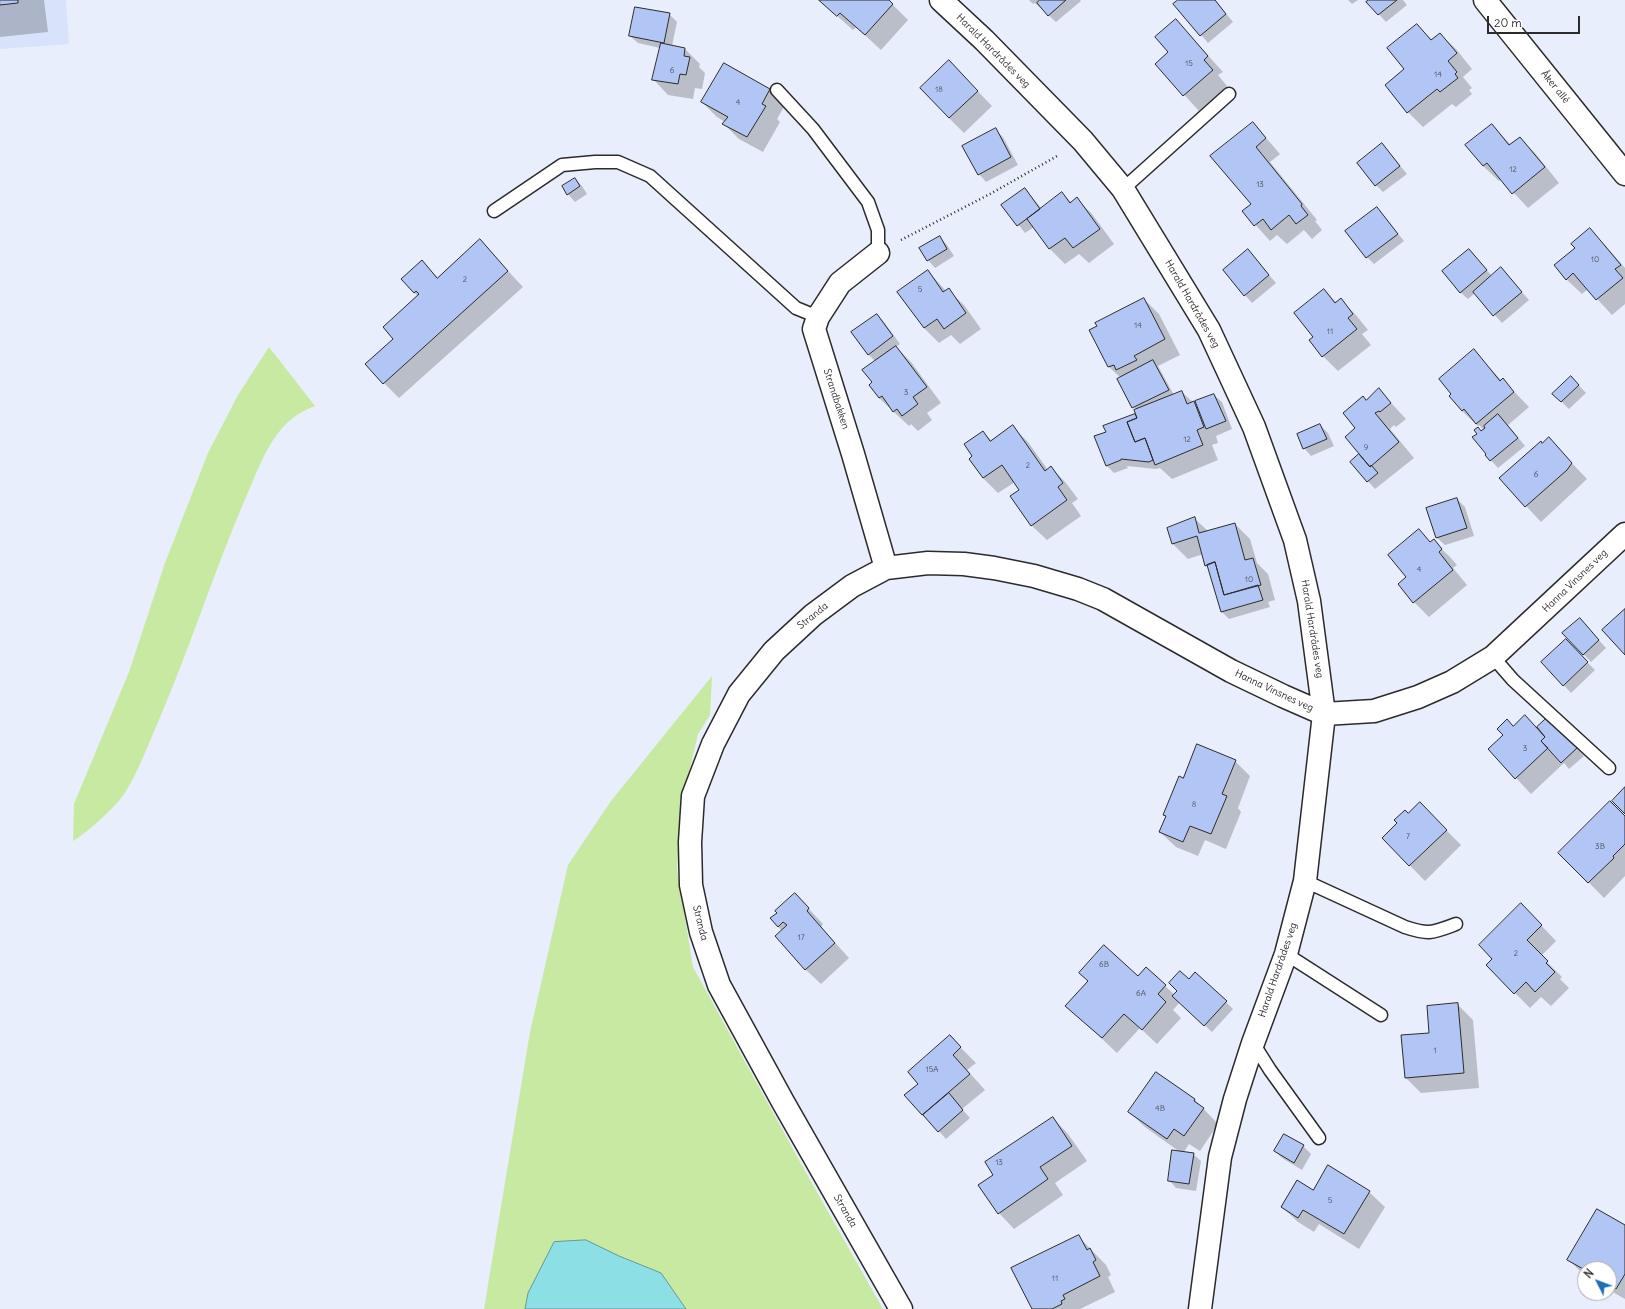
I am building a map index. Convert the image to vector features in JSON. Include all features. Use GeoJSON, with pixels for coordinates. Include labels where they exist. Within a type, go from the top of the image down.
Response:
{"type":"FeatureCollection","features":[{"type":"Feature","properties":{"kind":"street","name":"Harald Hardrådes veg"},"geometry":{"type":"LineString","coordinates":[[941,0],[984,40],[1083,141],[1123,189],[1209,330],[1254,426],[1295,540],[1309,601],[1324,714],[1305,881],[1286,954],[1234,1098],[1220,1157],[1200,1309]]}},
{"type":"Feature","properties":{"kind":"street","name":"Åker allé"},"geometry":{"type":"LineString","coordinates":[[1485,0],[1625,174]]}},
{"type":"Feature","properties":{"kind":"street","name":"Strandbakken"},"geometry":{"type":"LineString","coordinates":[[878,253],[840,282],[818,317],[814,329],[854,454],[886,568]]}},
{"type":"Feature","properties":{"kind":"street","name":"Hanna Vinsnes veg"},"geometry":{"type":"LineString","coordinates":[[886,568],[928,563],[964,564],[1034,576],[1078,589],[1103,599],[1231,671],[1282,696],[1324,714],[1374,711],[1418,697],[1452,682],[1494,658],[1625,534]]}},
{"type":"Feature","properties":{"kind":"street","name":"Stranda"},"geometry":{"type":"LineString","coordinates":[[886,568],[852,586],[812,614],[774,651],[740,694],[713,744],[693,796],[690,842],[691,884],[702,932],[718,985],[901,1309]]}},
{"type":"Feature","properties":{"kind":"lane"},"geometry":{"type":"LineString","coordinates":[[777,90],[812,129],[868,202],[878,230],[878,253]]}},
{"type":"Feature","properties":{"kind":"lane"},"geometry":{"type":"LineString","coordinates":[[1123,189],[1229,94]]}},
{"type":"Feature","properties":{"kind":"lane"},"geometry":{"type":"LineString","coordinates":[[494,211],[562,165],[595,162],[618,162],[650,176],[796,308],[818,317]]}},
{"type":"Feature","properties":{"kind":"lane"},"geometry":{"type":"LineString","coordinates":[[1494,658],[1512,680],[1609,768]]}},
{"type":"Feature","properties":{"kind":"lane"},"geometry":{"type":"LineString","coordinates":[[1305,881],[1405,927],[1417,931],[1432,933],[1456,924]]}},
{"type":"Feature","properties":{"kind":"lane"},"geometry":{"type":"LineString","coordinates":[[1286,954],[1380,1016]]}},
{"type":"Feature","properties":{"kind":"lane"},"geometry":{"type":"LineString","coordinates":[[1253,1043],[1270,1070],[1319,1138]]}},
{"type":"Feature","properties":{"kind":"path"},"geometry":{"type":"LineString","coordinates":[[878,253],[990,194],[1083,141]]}},
{"type":"Feature","properties":{"kind":"shaded area"},"geometry":{"type":"Polygon","coordinates":[[[18,0],[66,0],[69,44],[0,49],[0,5],[18,3],[18,0]]]}},
{"type":"Feature","properties":{"kind":"green space"},"geometry":{"type":"Polygon","coordinates":[[[269,347],[315,406],[301,412],[289,421],[279,431],[264,456],[234,525],[170,694],[131,783],[122,797],[102,818],[73,841],[74,804],[129,672],[165,563],[208,453],[238,395],[269,347]]]}},
{"type":"Feature","properties":{"kind":"green space"},"geometry":{"type":"Polygon","coordinates":[[[712,676],[710,715],[698,734],[681,806],[677,869],[693,967],[883,1309],[686,1309],[677,1297],[644,1266],[619,1256],[528,1293],[525,1309],[484,1309],[530,1032],[568,865],[611,801],[712,676]]]}},
{"type":"Feature","properties":{"kind":"water"},"geometry":{"type":"Polygon","coordinates":[[[586,1240],[619,1256],[661,1273],[686,1309],[525,1309],[528,1293],[554,1242],[586,1240]]]}},
{"type":"Feature","properties":{"kind":"building"},"geometry":{"type":"Polygon","coordinates":[[[0,0],[18,0],[18,3],[0,5],[0,0]]]}},
{"type":"Feature","properties":{"kind":"building"},"geometry":{"type":"Polygon","coordinates":[[[819,0],[889,0],[893,4],[865,35],[840,13],[837,16],[819,0]]]}},
{"type":"Feature","properties":{"kind":"building"},"geometry":{"type":"Polygon","coordinates":[[[1040,0],[1066,0],[1048,16],[1037,3],[1040,0]]]}},
{"type":"Feature","properties":{"kind":"building"},"geometry":{"type":"Polygon","coordinates":[[[1178,0],[1215,0],[1226,14],[1200,36],[1173,4],[1178,0]]]}},
{"type":"Feature","properties":{"kind":"building"},"geometry":{"type":"Polygon","coordinates":[[[1369,0],[1397,0],[1378,15],[1366,2],[1369,0]]]}},
{"type":"Feature","properties":{"kind":"building"},"geometry":{"type":"Polygon","coordinates":[[[635,7],[670,13],[664,43],[629,36],[635,7]]]}},
{"type":"Feature","properties":{"kind":"building"},"geometry":{"type":"Polygon","coordinates":[[[1176,19],[1208,56],[1204,60],[1213,70],[1183,96],[1155,64],[1168,52],[1155,37],[1176,19]]]}},
{"type":"Feature","properties":{"kind":"building"},"geometry":{"type":"Polygon","coordinates":[[[1417,24],[1431,40],[1440,33],[1457,53],[1448,61],[1457,72],[1455,74],[1458,78],[1440,92],[1437,89],[1407,113],[1385,85],[1404,69],[1387,48],[1417,24]]]}},
{"type":"Feature","properties":{"kind":"building"},"geometry":{"type":"Polygon","coordinates":[[[661,43],[685,48],[684,56],[690,57],[686,75],[680,74],[678,84],[652,80],[661,43]]]}},
{"type":"Feature","properties":{"kind":"building"},"geometry":{"type":"Polygon","coordinates":[[[949,60],[978,91],[949,118],[920,88],[949,60]]]}},
{"type":"Feature","properties":{"kind":"building"},"geometry":{"type":"Polygon","coordinates":[[[724,63],[770,89],[762,104],[766,106],[747,137],[722,124],[728,117],[701,102],[724,63]]]}},
{"type":"Feature","properties":{"kind":"building"},"geometry":{"type":"Polygon","coordinates":[[[1253,122],[1266,138],[1256,147],[1302,204],[1301,206],[1308,215],[1296,224],[1289,215],[1271,230],[1263,219],[1254,226],[1242,211],[1251,204],[1210,156],[1253,122]]]}},
{"type":"Feature","properties":{"kind":"building"},"geometry":{"type":"Polygon","coordinates":[[[1492,124],[1509,145],[1520,137],[1545,167],[1512,194],[1487,163],[1483,166],[1465,145],[1492,124]]]}},
{"type":"Feature","properties":{"kind":"building"},"geometry":{"type":"Polygon","coordinates":[[[996,128],[1011,157],[978,175],[962,146],[996,128]]]}},
{"type":"Feature","properties":{"kind":"building"},"geometry":{"type":"Polygon","coordinates":[[[1382,143],[1400,166],[1375,186],[1357,163],[1382,143]]]}},
{"type":"Feature","properties":{"kind":"building"},"geometry":{"type":"Polygon","coordinates":[[[575,178],[580,186],[567,195],[562,186],[575,178]]]}},
{"type":"Feature","properties":{"kind":"building"},"geometry":{"type":"Polygon","coordinates":[[[1025,188],[1040,209],[1017,226],[1001,205],[1025,188]]]}},
{"type":"Feature","properties":{"kind":"building"},"geometry":{"type":"Polygon","coordinates":[[[1062,192],[1070,203],[1077,197],[1100,229],[1073,248],[1065,238],[1049,249],[1027,219],[1062,192]]]}},
{"type":"Feature","properties":{"kind":"building"},"geometry":{"type":"Polygon","coordinates":[[[1377,207],[1398,234],[1366,258],[1345,231],[1377,207]]]}},
{"type":"Feature","properties":{"kind":"building"},"geometry":{"type":"Polygon","coordinates":[[[1590,228],[1621,265],[1615,269],[1623,278],[1596,300],[1573,273],[1566,280],[1554,265],[1575,248],[1571,244],[1590,228]]]}},
{"type":"Feature","properties":{"kind":"building"},"geometry":{"type":"Polygon","coordinates":[[[940,236],[947,249],[927,261],[919,248],[940,236]]]}},
{"type":"Feature","properties":{"kind":"building"},"geometry":{"type":"Polygon","coordinates":[[[480,239],[508,271],[383,384],[365,364],[393,339],[383,327],[419,294],[416,291],[414,293],[401,279],[422,260],[437,278],[480,239]]]}},
{"type":"Feature","properties":{"kind":"building"},"geometry":{"type":"Polygon","coordinates":[[[1248,249],[1269,275],[1244,296],[1223,270],[1248,249]]]}},
{"type":"Feature","properties":{"kind":"building"},"geometry":{"type":"Polygon","coordinates":[[[1469,249],[1487,270],[1460,293],[1442,271],[1469,249]]]}},
{"type":"Feature","properties":{"kind":"building"},"geometry":{"type":"Polygon","coordinates":[[[1501,267],[1522,292],[1493,316],[1473,292],[1501,267]]]}},
{"type":"Feature","properties":{"kind":"building"},"geometry":{"type":"Polygon","coordinates":[[[928,270],[943,292],[949,288],[966,313],[944,329],[937,319],[924,328],[897,292],[928,270]]]}},
{"type":"Feature","properties":{"kind":"building"},"geometry":{"type":"Polygon","coordinates":[[[1324,289],[1335,303],[1341,298],[1353,314],[1348,318],[1357,329],[1322,357],[1309,340],[1313,337],[1294,313],[1324,289]]]}},
{"type":"Feature","properties":{"kind":"building"},"geometry":{"type":"Polygon","coordinates":[[[1144,298],[1165,339],[1134,356],[1137,360],[1116,370],[1114,365],[1108,367],[1089,330],[1097,326],[1095,323],[1144,298]]]}},
{"type":"Feature","properties":{"kind":"building"},"geometry":{"type":"Polygon","coordinates":[[[877,314],[893,336],[868,355],[851,332],[877,314]]]}},
{"type":"Feature","properties":{"kind":"building"},"geometry":{"type":"Polygon","coordinates":[[[896,346],[927,387],[913,397],[918,404],[902,416],[897,409],[893,412],[882,396],[879,398],[869,385],[872,382],[862,370],[896,346]]]}},
{"type":"Feature","properties":{"kind":"building"},"geometry":{"type":"Polygon","coordinates":[[[1474,349],[1500,381],[1503,378],[1514,392],[1476,424],[1464,409],[1462,411],[1449,396],[1451,394],[1439,379],[1474,349]]]}},
{"type":"Feature","properties":{"kind":"building"},"geometry":{"type":"Polygon","coordinates":[[[1153,360],[1169,390],[1132,408],[1117,379],[1153,360]]]}},
{"type":"Feature","properties":{"kind":"building"},"geometry":{"type":"Polygon","coordinates":[[[1571,376],[1579,385],[1561,402],[1552,394],[1571,376]]]}},
{"type":"Feature","properties":{"kind":"building"},"geometry":{"type":"Polygon","coordinates":[[[1379,388],[1391,403],[1380,412],[1375,413],[1399,442],[1370,467],[1345,437],[1355,428],[1343,413],[1363,396],[1366,400],[1379,388]]]}},
{"type":"Feature","properties":{"kind":"building"},"geometry":{"type":"Polygon","coordinates":[[[1182,391],[1187,404],[1194,401],[1204,427],[1197,430],[1203,445],[1155,465],[1145,438],[1135,442],[1127,422],[1137,418],[1134,410],[1182,391]]]}},
{"type":"Feature","properties":{"kind":"building"},"geometry":{"type":"Polygon","coordinates":[[[1214,394],[1226,421],[1206,429],[1195,401],[1214,394]]]}},
{"type":"Feature","properties":{"kind":"building"},"geometry":{"type":"Polygon","coordinates":[[[1135,414],[1137,418],[1127,422],[1135,442],[1145,438],[1153,460],[1149,462],[1121,459],[1106,466],[1094,436],[1106,432],[1103,426],[1135,414]]]}},
{"type":"Feature","properties":{"kind":"building"},"geometry":{"type":"Polygon","coordinates":[[[1498,414],[1518,438],[1490,461],[1472,437],[1477,434],[1474,430],[1478,427],[1481,431],[1485,428],[1484,426],[1498,414]]]}},
{"type":"Feature","properties":{"kind":"building"},"geometry":{"type":"Polygon","coordinates":[[[1320,424],[1327,439],[1303,449],[1297,434],[1320,424]]]}},
{"type":"Feature","properties":{"kind":"building"},"geometry":{"type":"Polygon","coordinates":[[[1013,425],[1045,471],[1051,466],[1063,483],[1058,487],[1067,500],[1031,526],[1010,496],[1019,490],[1002,465],[983,478],[969,459],[972,456],[964,444],[983,431],[990,441],[1013,425]]]}},
{"type":"Feature","properties":{"kind":"building"},"geometry":{"type":"Polygon","coordinates":[[[1549,437],[1572,463],[1567,470],[1525,507],[1499,478],[1541,441],[1542,443],[1549,437]]]}},
{"type":"Feature","properties":{"kind":"building"},"geometry":{"type":"Polygon","coordinates":[[[1359,454],[1370,467],[1371,465],[1378,473],[1367,482],[1350,462],[1359,454]]]}},
{"type":"Feature","properties":{"kind":"building"},"geometry":{"type":"Polygon","coordinates":[[[1457,498],[1467,528],[1436,538],[1426,508],[1457,498]]]}},
{"type":"Feature","properties":{"kind":"building"},"geometry":{"type":"Polygon","coordinates":[[[1195,517],[1199,533],[1235,523],[1245,560],[1253,558],[1261,585],[1224,595],[1215,562],[1205,566],[1197,536],[1172,544],[1167,528],[1195,517]]]}},
{"type":"Feature","properties":{"kind":"building"},"geometry":{"type":"Polygon","coordinates":[[[1419,529],[1430,542],[1434,539],[1442,549],[1439,552],[1453,570],[1413,603],[1398,584],[1406,577],[1388,555],[1419,529]]]}},
{"type":"Feature","properties":{"kind":"building"},"geometry":{"type":"Polygon","coordinates":[[[1215,562],[1224,595],[1258,585],[1263,600],[1221,612],[1207,565],[1215,562]]]}},
{"type":"Feature","properties":{"kind":"building"},"geometry":{"type":"Polygon","coordinates":[[[1625,609],[1625,655],[1602,630],[1625,609]]]}},
{"type":"Feature","properties":{"kind":"building"},"geometry":{"type":"Polygon","coordinates":[[[1580,618],[1599,640],[1583,655],[1562,633],[1580,618]]]}},
{"type":"Feature","properties":{"kind":"building"},"geometry":{"type":"Polygon","coordinates":[[[1566,639],[1588,662],[1563,686],[1541,662],[1566,639]]]}},
{"type":"Feature","properties":{"kind":"building"},"geometry":{"type":"Polygon","coordinates":[[[1525,715],[1545,737],[1541,741],[1548,748],[1515,779],[1488,749],[1503,735],[1497,729],[1507,719],[1513,726],[1525,715]]]}},
{"type":"Feature","properties":{"kind":"building"},"geometry":{"type":"Polygon","coordinates":[[[1548,717],[1577,748],[1561,763],[1541,741],[1545,737],[1537,727],[1548,717]]]}},
{"type":"Feature","properties":{"kind":"building"},"geometry":{"type":"Polygon","coordinates":[[[1197,744],[1236,760],[1222,794],[1227,796],[1211,834],[1190,826],[1183,842],[1159,832],[1166,816],[1163,815],[1179,776],[1183,778],[1197,744]]]}},
{"type":"Feature","properties":{"kind":"building"},"geometry":{"type":"Polygon","coordinates":[[[1625,787],[1625,814],[1612,801],[1625,787]]]}},
{"type":"Feature","properties":{"kind":"building"},"geometry":{"type":"Polygon","coordinates":[[[1610,801],[1625,816],[1625,844],[1613,856],[1614,858],[1588,883],[1558,853],[1610,801]]]}},
{"type":"Feature","properties":{"kind":"building"},"geometry":{"type":"Polygon","coordinates":[[[1420,802],[1447,830],[1409,866],[1382,838],[1397,823],[1394,820],[1405,810],[1408,813],[1420,802]]]}},
{"type":"Feature","properties":{"kind":"building"},"geometry":{"type":"Polygon","coordinates":[[[795,893],[809,908],[807,911],[835,943],[805,970],[775,936],[787,925],[783,922],[778,927],[770,918],[777,913],[775,911],[795,893]]]}},
{"type":"Feature","properties":{"kind":"building"},"geometry":{"type":"Polygon","coordinates":[[[1521,903],[1542,925],[1527,940],[1548,961],[1546,963],[1555,972],[1535,992],[1526,982],[1514,994],[1486,965],[1492,959],[1479,945],[1521,903]]]}},
{"type":"Feature","properties":{"kind":"building"},"geometry":{"type":"Polygon","coordinates":[[[1104,945],[1138,976],[1146,967],[1166,985],[1158,994],[1166,1002],[1142,1030],[1124,1014],[1102,1038],[1065,1006],[1088,981],[1079,973],[1104,945]]]}},
{"type":"Feature","properties":{"kind":"building"},"geometry":{"type":"Polygon","coordinates":[[[1180,971],[1189,979],[1195,972],[1227,1001],[1204,1026],[1172,996],[1177,991],[1169,983],[1180,971]]]}},
{"type":"Feature","properties":{"kind":"building"},"geometry":{"type":"Polygon","coordinates":[[[1458,1003],[1464,1073],[1405,1078],[1401,1035],[1429,1033],[1427,1006],[1458,1003]]]}},
{"type":"Feature","properties":{"kind":"building"},"geometry":{"type":"Polygon","coordinates":[[[950,1035],[961,1047],[953,1055],[970,1074],[922,1115],[904,1095],[918,1084],[908,1072],[950,1035]]]}},
{"type":"Feature","properties":{"kind":"building"},"geometry":{"type":"Polygon","coordinates":[[[1156,1072],[1195,1099],[1194,1101],[1204,1108],[1184,1136],[1174,1129],[1167,1139],[1128,1112],[1156,1072]]]}},
{"type":"Feature","properties":{"kind":"building"},"geometry":{"type":"Polygon","coordinates":[[[949,1093],[963,1110],[938,1132],[923,1115],[949,1093]]]}},
{"type":"Feature","properties":{"kind":"building"},"geometry":{"type":"Polygon","coordinates":[[[1053,1117],[1072,1146],[1040,1167],[1048,1179],[998,1214],[978,1185],[993,1175],[985,1162],[1053,1117]]]}},
{"type":"Feature","properties":{"kind":"building"},"geometry":{"type":"Polygon","coordinates":[[[1284,1134],[1304,1145],[1294,1163],[1274,1151],[1284,1134]]]}},
{"type":"Feature","properties":{"kind":"building"},"geometry":{"type":"Polygon","coordinates":[[[1172,1150],[1194,1153],[1189,1184],[1168,1181],[1172,1150]]]}},
{"type":"Feature","properties":{"kind":"building"},"geometry":{"type":"Polygon","coordinates":[[[1328,1165],[1370,1191],[1344,1234],[1303,1210],[1298,1218],[1281,1207],[1297,1180],[1313,1190],[1328,1165]]]}},
{"type":"Feature","properties":{"kind":"building"},"geometry":{"type":"Polygon","coordinates":[[[1597,1209],[1625,1225],[1625,1274],[1617,1287],[1617,1261],[1577,1261],[1577,1266],[1567,1260],[1597,1209]]]}},
{"type":"Feature","properties":{"kind":"building"},"geometry":{"type":"Polygon","coordinates":[[[1079,1235],[1087,1250],[1090,1248],[1096,1260],[1093,1262],[1100,1276],[1063,1295],[1065,1299],[1061,1301],[1062,1304],[1052,1309],[1032,1309],[1011,1268],[1079,1235]]]}}]}
